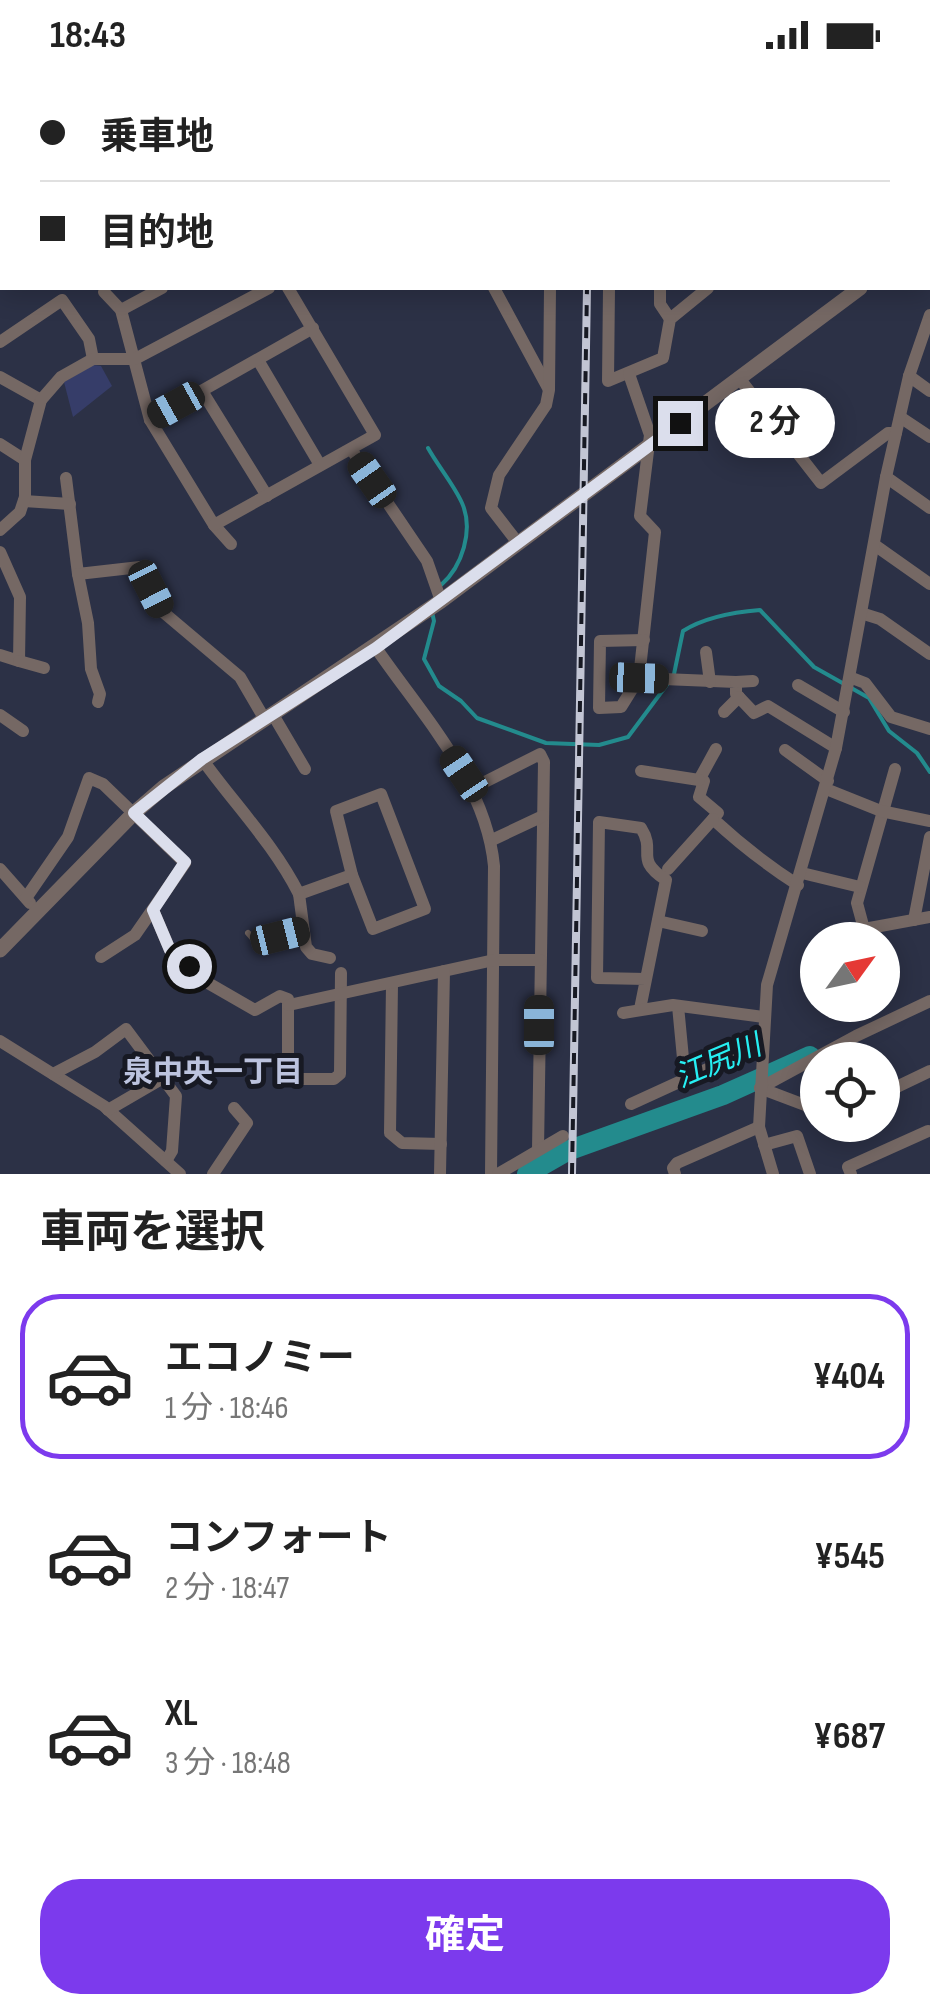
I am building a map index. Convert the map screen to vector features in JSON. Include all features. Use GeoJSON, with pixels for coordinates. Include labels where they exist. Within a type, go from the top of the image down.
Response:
{"type":"FeatureCollection","features":[{"type":"Feature","properties":{"kind":"street"},"geometry":{"type":"LineString","coordinates":[[122,310],[158,290]]}},
{"type":"Feature","properties":{"kind":"street"},"geometry":{"type":"LineString","coordinates":[[0,530],[20,512],[25,460],[42,400],[61,377],[93,359],[135,359],[265,290]]}},
{"type":"Feature","properties":{"kind":"street"},"geometry":{"type":"LineString","coordinates":[[214,525],[375,435],[289,290]]}},
{"type":"Feature","properties":{"kind":"street"},"geometry":{"type":"LineString","coordinates":[[495,290],[549,390]]}},
{"type":"Feature","properties":{"kind":"street"},"geometry":{"type":"LineString","coordinates":[[518,544],[491,508],[499,475],[546,405],[550,290]]}},
{"type":"Feature","properties":{"kind":"street"},"geometry":{"type":"LineString","coordinates":[[609,290],[608,380],[663,358],[670,319],[706,290]]}},
{"type":"Feature","properties":{"kind":"street"},"geometry":{"type":"LineString","coordinates":[[660,290],[660,304],[670,319]]}},
{"type":"Feature","properties":{"kind":"street"},"geometry":{"type":"LineString","coordinates":[[2,943],[38,912],[134,813],[202,759],[376,648],[857,290]]}},
{"type":"Feature","properties":{"kind":"street"},"geometry":{"type":"LineString","coordinates":[[104,292],[122,310],[150,420],[214,525],[232,544]]}},
{"type":"Feature","properties":{"kind":"street"},"geometry":{"type":"LineString","coordinates":[[0,342],[62,300],[89,340],[93,359]]}},
{"type":"Feature","properties":{"kind":"street"},"geometry":{"type":"LineString","coordinates":[[773,1174],[759,1127],[766,985],[827,785],[852,678],[886,477],[908,376],[930,315]]}},
{"type":"Feature","properties":{"kind":"street"},"geometry":{"type":"LineString","coordinates":[[150,420],[313,328]]}},
{"type":"Feature","properties":{"kind":"street"},"geometry":{"type":"LineString","coordinates":[[258,360],[320,466]]}},
{"type":"Feature","properties":{"kind":"street"},"geometry":{"type":"LineString","coordinates":[[628,374],[650,435],[640,516],[655,532],[644,640],[639,678],[621,708],[599,708],[600,641],[644,640]]}},
{"type":"Feature","properties":{"kind":"street"},"geometry":{"type":"LineString","coordinates":[[908,376],[930,391]]}},
{"type":"Feature","properties":{"kind":"street"},"geometry":{"type":"LineString","coordinates":[[0,377],[42,400]]}},
{"type":"Feature","properties":{"kind":"street"},"geometry":{"type":"LineString","coordinates":[[739,378],[820,483],[888,433],[896,433]]}},
{"type":"Feature","properties":{"kind":"street"},"geometry":{"type":"LineString","coordinates":[[202,391],[267,496]]}},
{"type":"Feature","properties":{"kind":"street"},"geometry":{"type":"LineString","coordinates":[[900,417],[930,438]]}},
{"type":"Feature","properties":{"kind":"street"},"geometry":{"type":"LineString","coordinates":[[0,444],[25,460]]}},
{"type":"Feature","properties":{"kind":"street"},"geometry":{"type":"LineString","coordinates":[[351,449],[427,561],[441,601]]}},
{"type":"Feature","properties":{"kind":"street"},"geometry":{"type":"LineString","coordinates":[[886,477],[930,508]]}},
{"type":"Feature","properties":{"kind":"street"},"geometry":{"type":"LineString","coordinates":[[66,478],[91,669],[100,694],[98,702]]}},
{"type":"Feature","properties":{"kind":"street"},"geometry":{"type":"LineString","coordinates":[[24,501],[70,504]]}},
{"type":"Feature","properties":{"kind":"street"},"geometry":{"type":"LineString","coordinates":[[876,546],[930,584]]}},
{"type":"Feature","properties":{"kind":"street"},"geometry":{"type":"LineString","coordinates":[[0,552],[20,596],[20,660]]}},
{"type":"Feature","properties":{"kind":"street"},"geometry":{"type":"LineString","coordinates":[[78,574],[140,566],[162,612],[240,677],[305,769]]}},
{"type":"Feature","properties":{"kind":"street"},"geometry":{"type":"LineString","coordinates":[[864,614],[880,619],[930,654]]}},
{"type":"Feature","properties":{"kind":"street"},"geometry":{"type":"LineString","coordinates":[[376,648],[473,788],[492,840],[494,1174],[563,1136]]}},
{"type":"Feature","properties":{"kind":"street"},"geometry":{"type":"LineString","coordinates":[[706,652],[710,682]]}},
{"type":"Feature","properties":{"kind":"street"},"geometry":{"type":"LineString","coordinates":[[0,655],[44,668]]}},
{"type":"Feature","properties":{"kind":"street"},"geometry":{"type":"LineString","coordinates":[[639,678],[753,682]]}},
{"type":"Feature","properties":{"kind":"street"},"geometry":{"type":"LineString","coordinates":[[852,678],[865,683],[891,717],[930,729]]}},
{"type":"Feature","properties":{"kind":"street"},"geometry":{"type":"LineString","coordinates":[[736,682],[739,697],[754,713],[768,706],[836,748]]}},
{"type":"Feature","properties":{"kind":"street"},"geometry":{"type":"LineString","coordinates":[[798,686],[844,712]]}},
{"type":"Feature","properties":{"kind":"street"},"geometry":{"type":"LineString","coordinates":[[724,712],[739,697]]}},
{"type":"Feature","properties":{"kind":"street"},"geometry":{"type":"LineString","coordinates":[[0,715],[23,731]]}},
{"type":"Feature","properties":{"kind":"street"},"geometry":{"type":"LineString","coordinates":[[699,780],[716,749]]}},
{"type":"Feature","properties":{"kind":"street"},"geometry":{"type":"LineString","coordinates":[[785,750],[827,785],[882,811],[930,821]]}},
{"type":"Feature","properties":{"kind":"street"},"geometry":{"type":"LineString","coordinates":[[473,788],[540,754],[544,762],[538,1150]]}},
{"type":"Feature","properties":{"kind":"street"},"geometry":{"type":"LineString","coordinates":[[202,759],[283,864],[299,894],[304,940],[312,954],[330,958]]}},
{"type":"Feature","properties":{"kind":"street"},"geometry":{"type":"LineString","coordinates":[[895,769],[857,903],[864,929],[930,917]]}},
{"type":"Feature","properties":{"kind":"street"},"geometry":{"type":"LineString","coordinates":[[641,771],[704,781],[698,798],[718,813],[668,869]]}},
{"type":"Feature","properties":{"kind":"street"},"geometry":{"type":"LineString","coordinates":[[26,898],[68,836],[89,778],[103,784],[185,862],[135,935],[100,956]]}},
{"type":"Feature","properties":{"kind":"street"},"geometry":{"type":"LineString","coordinates":[[381,794],[425,909],[373,929],[352,875],[336,811],[381,794]]}},
{"type":"Feature","properties":{"kind":"street"},"geometry":{"type":"LineString","coordinates":[[492,840],[543,816]]}},
{"type":"Feature","properties":{"kind":"street"},"geometry":{"type":"LineString","coordinates":[[713,819],[762,863],[800,879],[860,887]]}},
{"type":"Feature","properties":{"kind":"street"},"geometry":{"type":"LineString","coordinates":[[640,1009],[666,880],[646,861],[647,838],[640,828],[599,822],[597,978],[646,979]]}},
{"type":"Feature","properties":{"kind":"street"},"geometry":{"type":"LineString","coordinates":[[914,920],[930,836]]}},
{"type":"Feature","properties":{"kind":"street"},"geometry":{"type":"LineString","coordinates":[[0,869],[38,912]]}},
{"type":"Feature","properties":{"kind":"street"},"geometry":{"type":"LineString","coordinates":[[299,894],[352,875]]}},
{"type":"Feature","properties":{"kind":"street"},"geometry":{"type":"LineString","coordinates":[[153,910],[170,950],[208,983],[255,1010],[280,996],[288,999],[288,1075],[294,1079],[334,1079],[340,1074],[341,974]]}},
{"type":"Feature","properties":{"kind":"street"},"geometry":{"type":"LineString","coordinates":[[658,921],[702,931]]}},
{"type":"Feature","properties":{"kind":"street"},"geometry":{"type":"LineString","coordinates":[[289,1005],[494,960],[540,960]]}},
{"type":"Feature","properties":{"kind":"street"},"geometry":{"type":"LineString","coordinates":[[440,1174],[444,971]]}},
{"type":"Feature","properties":{"kind":"street"},"geometry":{"type":"LineString","coordinates":[[392,984],[390,1133],[402,1143],[441,1144]]}},
{"type":"Feature","properties":{"kind":"street"},"geometry":{"type":"LineString","coordinates":[[760,1088],[930,1001]]}},
{"type":"Feature","properties":{"kind":"street"},"geometry":{"type":"LineString","coordinates":[[624,1013],[678,1006],[764,1017]]}},
{"type":"Feature","properties":{"kind":"street"},"geometry":{"type":"LineString","coordinates":[[678,1006],[685,1079]]}},
{"type":"Feature","properties":{"kind":"street"},"geometry":{"type":"LineString","coordinates":[[53,1074],[95,1052],[126,1029],[176,1096],[172,1151],[166,1162]]}},
{"type":"Feature","properties":{"kind":"street"},"geometry":{"type":"LineString","coordinates":[[0,1041],[108,1110],[180,1174]]}},
{"type":"Feature","properties":{"kind":"street"},"geometry":{"type":"LineString","coordinates":[[630,1104],[762,1044]]}},
{"type":"Feature","properties":{"kind":"street"},"geometry":{"type":"LineString","coordinates":[[900,1085],[930,1071]]}},
{"type":"Feature","properties":{"kind":"street"},"geometry":{"type":"LineString","coordinates":[[108,1110],[163,1078]]}},
{"type":"Feature","properties":{"kind":"street"},"geometry":{"type":"LineString","coordinates":[[760,1088],[800,1103]]}},
{"type":"Feature","properties":{"kind":"street"},"geometry":{"type":"LineString","coordinates":[[213,1174],[247,1123],[234,1108]]}},
{"type":"Feature","properties":{"kind":"street"},"geometry":{"type":"LineString","coordinates":[[676,1174],[673,1168],[678,1163],[759,1127]]}},
{"type":"Feature","properties":{"kind":"street"},"geometry":{"type":"LineString","coordinates":[[851,1174],[848,1167],[928,1131]]}},
{"type":"Feature","properties":{"kind":"street"},"geometry":{"type":"LineString","coordinates":[[764,1145],[797,1136],[810,1174]]}},
{"type":"Feature","properties":{"kind":"lane"},"geometry":{"type":"LineString","coordinates":[[248,934],[256,942],[303,930]]}},
{"type":"Feature","properties":{"kind":"shaded area"},"geometry":{"type":"Polygon","coordinates":[[[93,365],[101,366],[112,386],[73,417],[64,382],[93,365]]]}},
{"type":"Feature","properties":{"kind":"waterway"},"geometry":{"type":"LineString","coordinates":[[428,448],[459,496],[467,525],[460,558],[441,585]]}},
{"type":"Feature","properties":{"kind":"waterway"},"geometry":{"type":"LineString","coordinates":[[674,674],[683,631],[720,616],[760,610],[814,667],[869,698],[889,731],[917,753],[930,772]]}},
{"type":"Feature","properties":{"kind":"waterway"},"geometry":{"type":"LineString","coordinates":[[432,612],[434,621],[424,659],[439,686],[477,718],[546,743],[599,745],[628,737],[669,682]]}},
{"type":"Feature","properties":{"kind":"waterway","name":"江尻川"},"geometry":{"type":"LineString","coordinates":[[527,1174],[567,1151],[723,1095],[800,1060]]}},
{"type":"Feature","properties":{"kind":"railway"},"geometry":{"type":"LineString","coordinates":[[572,1174],[587,290]]}},
{"type":"Feature","properties":{"kind":"district","name":"泉中央一丁目"},"geometry":{"type":"Point","coordinates":[213,1072]}},
{"type":"Feature","properties":{"kind":"route"},"geometry":{"type":"LineString","coordinates":[[189,966],[170,950],[153,910],[185,862],[134,813],[202,759],[376,648],[680,423]]}}]}
